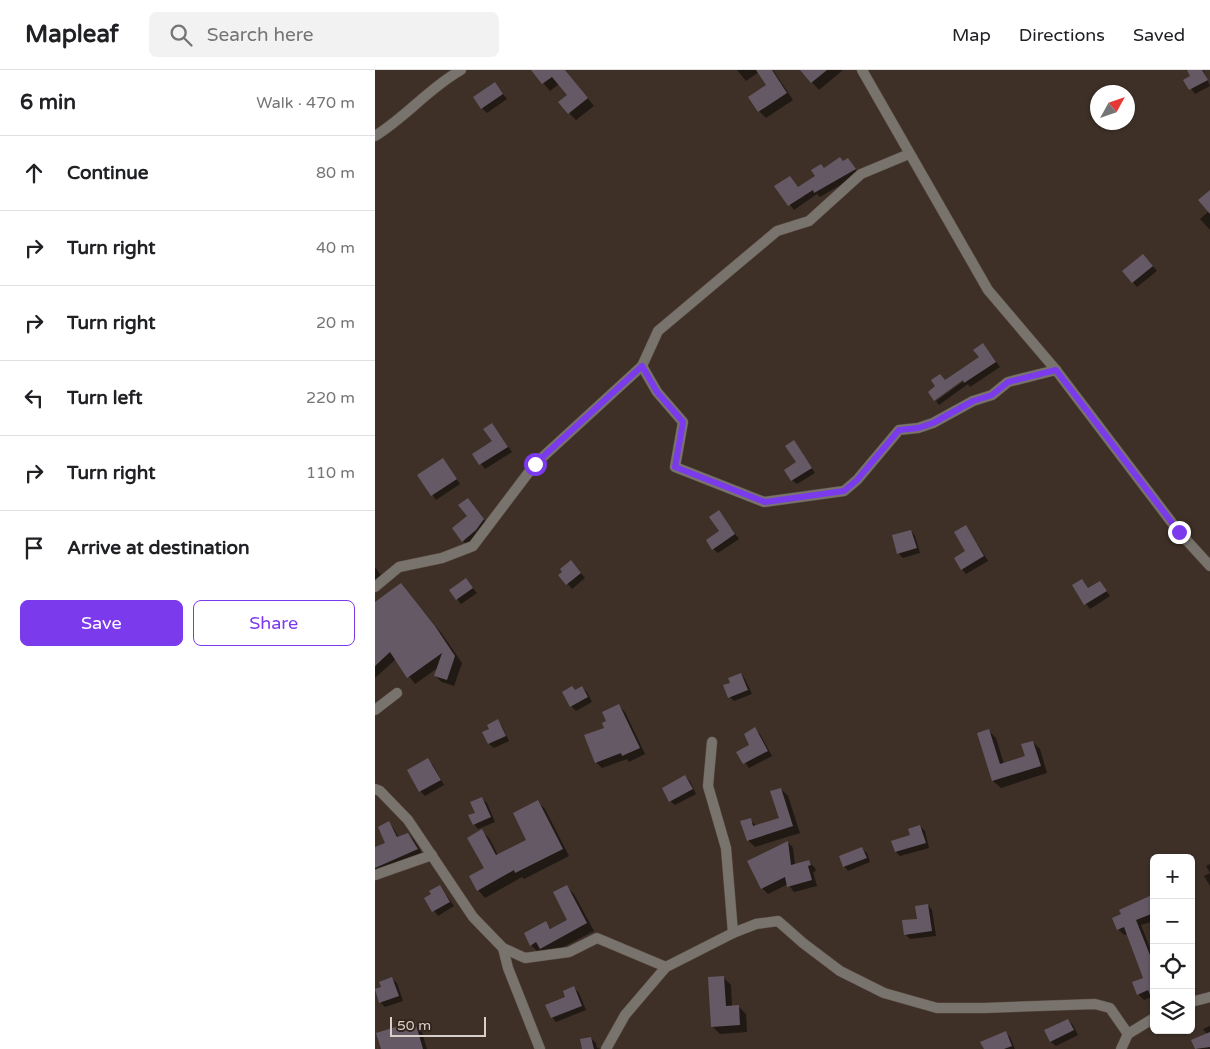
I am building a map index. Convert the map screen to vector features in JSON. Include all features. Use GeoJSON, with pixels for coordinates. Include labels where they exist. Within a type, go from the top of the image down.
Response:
{"type":"FeatureCollection","features":[{"type":"Feature","properties":{"kind":"street"},"geometry":{"type":"LineString","coordinates":[[375,136],[461,70]]}},
{"type":"Feature","properties":{"kind":"street"},"geometry":{"type":"LineString","coordinates":[[862,70],[988,290],[1056,370],[1179,532],[1210,566]]}},
{"type":"Feature","properties":{"kind":"street"},"geometry":{"type":"LineString","coordinates":[[375,587],[399,566],[442,558],[473,546],[535,464],[642,366],[658,331],[777,231],[809,221],[861,174],[909,154]]}},
{"type":"Feature","properties":{"kind":"street"},"geometry":{"type":"LineString","coordinates":[[642,366],[657,392],[683,422],[675,467],[765,502],[844,491],[857,480],[899,430],[918,428],[933,423],[973,401],[992,395],[1008,382],[1056,370]]}},
{"type":"Feature","properties":{"kind":"street"},"geometry":{"type":"LineString","coordinates":[[375,710],[397,692]]}},
{"type":"Feature","properties":{"kind":"street"},"geometry":{"type":"LineString","coordinates":[[712,742],[708,786],[726,848],[733,933]]}},
{"type":"Feature","properties":{"kind":"street"},"geometry":{"type":"LineString","coordinates":[[375,789],[380,791],[408,820],[473,917],[503,948],[525,958],[569,952],[597,938],[666,967]]}},
{"type":"Feature","properties":{"kind":"street"},"geometry":{"type":"LineString","coordinates":[[375,875],[432,855]]}},
{"type":"Feature","properties":{"kind":"street"},"geometry":{"type":"LineString","coordinates":[[606,1049],[625,1015],[666,967],[733,933],[756,924],[778,922],[840,970],[884,992],[937,1008],[1095,1004],[1110,1008],[1128,1034]]}},
{"type":"Feature","properties":{"kind":"street"},"geometry":{"type":"LineString","coordinates":[[503,948],[508,968],[540,1049]]}},
{"type":"Feature","properties":{"kind":"street"},"geometry":{"type":"LineString","coordinates":[[1195,1001],[1210,997]]}},
{"type":"Feature","properties":{"kind":"street"},"geometry":{"type":"LineString","coordinates":[[1121,1049],[1128,1034],[1150,1020]]}},
{"type":"Feature","properties":{"kind":"building"},"geometry":{"type":"Polygon","coordinates":[[[531,70],[565,70],[588,98],[568,114],[558,102],[567,95],[552,77],[542,84],[531,70]]]}},
{"type":"Feature","properties":{"kind":"building"},"geometry":{"type":"Polygon","coordinates":[[[756,70],[772,70],[787,93],[758,112],[748,97],[766,85],[756,70]]]}},
{"type":"Feature","properties":{"kind":"building"},"geometry":{"type":"Polygon","coordinates":[[[800,70],[827,70],[811,83],[800,70]]]}},
{"type":"Feature","properties":{"kind":"building"},"geometry":{"type":"Polygon","coordinates":[[[1187,70],[1202,70],[1208,80],[1189,90],[1183,80],[1190,76],[1187,70]]]}},
{"type":"Feature","properties":{"kind":"building"},"geometry":{"type":"Polygon","coordinates":[[[495,82],[503,94],[481,109],[473,97],[495,82]]]}},
{"type":"Feature","properties":{"kind":"building"},"geometry":{"type":"Polygon","coordinates":[[[840,157],[843,161],[848,158],[856,169],[814,193],[813,190],[788,206],[774,186],[790,176],[798,187],[815,176],[811,170],[821,164],[824,168],[840,157]]]}},
{"type":"Feature","properties":{"kind":"building"},"geometry":{"type":"Polygon","coordinates":[[[1210,190],[1210,214],[1198,200],[1210,190]]]}},
{"type":"Feature","properties":{"kind":"building"},"geometry":{"type":"Polygon","coordinates":[[[1143,254],[1153,266],[1132,283],[1122,271],[1143,254]]]}},
{"type":"Feature","properties":{"kind":"building"},"geometry":{"type":"Polygon","coordinates":[[[983,343],[996,362],[964,383],[963,380],[934,401],[928,392],[935,386],[931,380],[940,374],[945,380],[979,357],[973,350],[983,343]]]}},
{"type":"Feature","properties":{"kind":"building"},"geometry":{"type":"Polygon","coordinates":[[[492,423],[508,447],[479,465],[472,454],[492,441],[483,429],[492,423]]]}},
{"type":"Feature","properties":{"kind":"building"},"geometry":{"type":"Polygon","coordinates":[[[794,440],[812,468],[791,481],[784,470],[796,462],[785,446],[794,440]]]}},
{"type":"Feature","properties":{"kind":"building"},"geometry":{"type":"Polygon","coordinates":[[[443,458],[457,479],[431,496],[417,475],[443,458]]]}},
{"type":"Feature","properties":{"kind":"building"},"geometry":{"type":"Polygon","coordinates":[[[468,498],[484,519],[476,530],[462,542],[452,528],[467,516],[458,505],[468,498]]]}},
{"type":"Feature","properties":{"kind":"building"},"geometry":{"type":"Polygon","coordinates":[[[719,510],[735,534],[712,550],[706,540],[719,531],[709,517],[719,510]]]}},
{"type":"Feature","properties":{"kind":"building"},"geometry":{"type":"Polygon","coordinates":[[[966,525],[984,556],[961,570],[954,558],[965,551],[954,532],[966,525]]]}},
{"type":"Feature","properties":{"kind":"building"},"geometry":{"type":"Polygon","coordinates":[[[911,530],[917,548],[897,554],[892,535],[911,530]]]}},
{"type":"Feature","properties":{"kind":"building"},"geometry":{"type":"Polygon","coordinates":[[[571,560],[581,573],[566,585],[558,575],[562,572],[560,569],[571,560]]]}},
{"type":"Feature","properties":{"kind":"building"},"geometry":{"type":"Polygon","coordinates":[[[466,578],[473,588],[456,600],[449,590],[466,578]]]}},
{"type":"Feature","properties":{"kind":"building"},"geometry":{"type":"Polygon","coordinates":[[[1082,579],[1088,588],[1100,581],[1107,591],[1084,605],[1072,585],[1082,579]]]}},
{"type":"Feature","properties":{"kind":"building"},"geometry":{"type":"Polygon","coordinates":[[[401,583],[435,626],[455,656],[447,680],[434,676],[442,653],[407,678],[390,652],[375,666],[375,602],[401,583]]]}},
{"type":"Feature","properties":{"kind":"building"},"geometry":{"type":"Polygon","coordinates":[[[741,673],[748,690],[728,698],[723,685],[730,683],[728,678],[741,673]]]}},
{"type":"Feature","properties":{"kind":"building"},"geometry":{"type":"Polygon","coordinates":[[[572,686],[575,690],[582,686],[588,697],[570,707],[562,692],[572,686]]]}},
{"type":"Feature","properties":{"kind":"building"},"geometry":{"type":"Polygon","coordinates":[[[619,704],[640,748],[622,756],[621,753],[595,763],[584,735],[604,728],[602,723],[606,721],[602,712],[619,704]]]}},
{"type":"Feature","properties":{"kind":"building"},"geometry":{"type":"Polygon","coordinates":[[[498,719],[506,736],[488,744],[482,732],[489,729],[487,725],[498,719]]]}},
{"type":"Feature","properties":{"kind":"building"},"geometry":{"type":"Polygon","coordinates":[[[755,727],[768,751],[743,764],[736,752],[749,745],[744,734],[755,727]]]}},
{"type":"Feature","properties":{"kind":"building"},"geometry":{"type":"Polygon","coordinates":[[[989,729],[1000,764],[1025,756],[1021,744],[1033,741],[1041,766],[992,781],[977,733],[989,729]]]}},
{"type":"Feature","properties":{"kind":"building"},"geometry":{"type":"Polygon","coordinates":[[[428,758],[441,780],[419,792],[407,770],[428,758]]]}},
{"type":"Feature","properties":{"kind":"building"},"geometry":{"type":"Polygon","coordinates":[[[685,775],[693,789],[669,802],[662,788],[685,775]]]}},
{"type":"Feature","properties":{"kind":"building"},"geometry":{"type":"Polygon","coordinates":[[[781,788],[793,826],[747,841],[740,821],[751,818],[753,826],[779,818],[770,791],[781,788]]]}},
{"type":"Feature","properties":{"kind":"building"},"geometry":{"type":"Polygon","coordinates":[[[482,797],[491,817],[473,825],[468,815],[475,813],[470,802],[482,797]]]}},
{"type":"Feature","properties":{"kind":"building"},"geometry":{"type":"Polygon","coordinates":[[[538,800],[563,849],[515,873],[514,870],[477,891],[469,876],[484,868],[467,838],[482,829],[496,855],[526,840],[513,813],[538,800]]]}},
{"type":"Feature","properties":{"kind":"building"},"geometry":{"type":"Polygon","coordinates":[[[389,821],[397,837],[408,833],[418,849],[375,868],[375,847],[385,843],[378,827],[389,821]]]}},
{"type":"Feature","properties":{"kind":"building"},"geometry":{"type":"Polygon","coordinates":[[[920,825],[926,843],[895,852],[891,841],[910,835],[908,829],[920,825]]]}},
{"type":"Feature","properties":{"kind":"building"},"geometry":{"type":"Polygon","coordinates":[[[788,841],[791,865],[809,860],[811,865],[808,866],[812,880],[787,887],[785,877],[761,889],[747,861],[788,841]]]}},
{"type":"Feature","properties":{"kind":"building"},"geometry":{"type":"Polygon","coordinates":[[[862,847],[867,858],[843,867],[839,856],[862,847]]]}},
{"type":"Feature","properties":{"kind":"building"},"geometry":{"type":"Polygon","coordinates":[[[440,885],[450,902],[432,912],[424,898],[431,894],[429,891],[440,885]]]}},
{"type":"Feature","properties":{"kind":"building"},"geometry":{"type":"Polygon","coordinates":[[[567,885],[587,923],[540,949],[536,942],[530,946],[524,933],[546,921],[550,929],[567,920],[553,892],[567,885]]]}},
{"type":"Feature","properties":{"kind":"building"},"geometry":{"type":"Polygon","coordinates":[[[1150,896],[1150,915],[1136,920],[1150,955],[1150,995],[1148,990],[1137,995],[1132,982],[1143,978],[1124,927],[1117,930],[1112,918],[1121,914],[1119,910],[1150,896]]]}},
{"type":"Feature","properties":{"kind":"building"},"geometry":{"type":"Polygon","coordinates":[[[928,904],[932,931],[904,935],[902,920],[917,919],[915,906],[928,904]]]}},
{"type":"Feature","properties":{"kind":"building"},"geometry":{"type":"Polygon","coordinates":[[[724,976],[726,1006],[739,1005],[740,1025],[711,1027],[708,977],[724,976]]]}},
{"type":"Feature","properties":{"kind":"building"},"geometry":{"type":"Polygon","coordinates":[[[392,977],[399,996],[379,1003],[375,989],[381,987],[379,982],[392,977]]]}},
{"type":"Feature","properties":{"kind":"building"},"geometry":{"type":"Polygon","coordinates":[[[574,986],[582,1006],[551,1018],[545,1005],[565,997],[563,991],[574,986]]]}},
{"type":"Feature","properties":{"kind":"building"},"geometry":{"type":"Polygon","coordinates":[[[1068,1019],[1074,1030],[1050,1042],[1044,1030],[1068,1019]]]}},
{"type":"Feature","properties":{"kind":"building"},"geometry":{"type":"Polygon","coordinates":[[[415,1021],[423,1049],[381,1049],[376,1033],[415,1021]]]}},
{"type":"Feature","properties":{"kind":"building"},"geometry":{"type":"Polygon","coordinates":[[[1006,1031],[1012,1046],[1004,1049],[984,1049],[980,1042],[1006,1031]]]}},
{"type":"Feature","properties":{"kind":"building"},"geometry":{"type":"Polygon","coordinates":[[[1210,1032],[1210,1047],[1195,1049],[1191,1040],[1210,1032]]]}},
{"type":"Feature","properties":{"kind":"building"},"geometry":{"type":"Polygon","coordinates":[[[591,1037],[594,1049],[582,1049],[580,1039],[591,1037]]]}},
{"type":"Feature","properties":{"kind":"route"},"geometry":{"type":"LineString","coordinates":[[535,464],[642,366],[657,392],[683,422],[675,467],[765,502],[844,491],[857,480],[899,430],[918,428],[933,423],[973,401],[992,395],[1008,382],[1056,370],[1179,532]]}}]}
